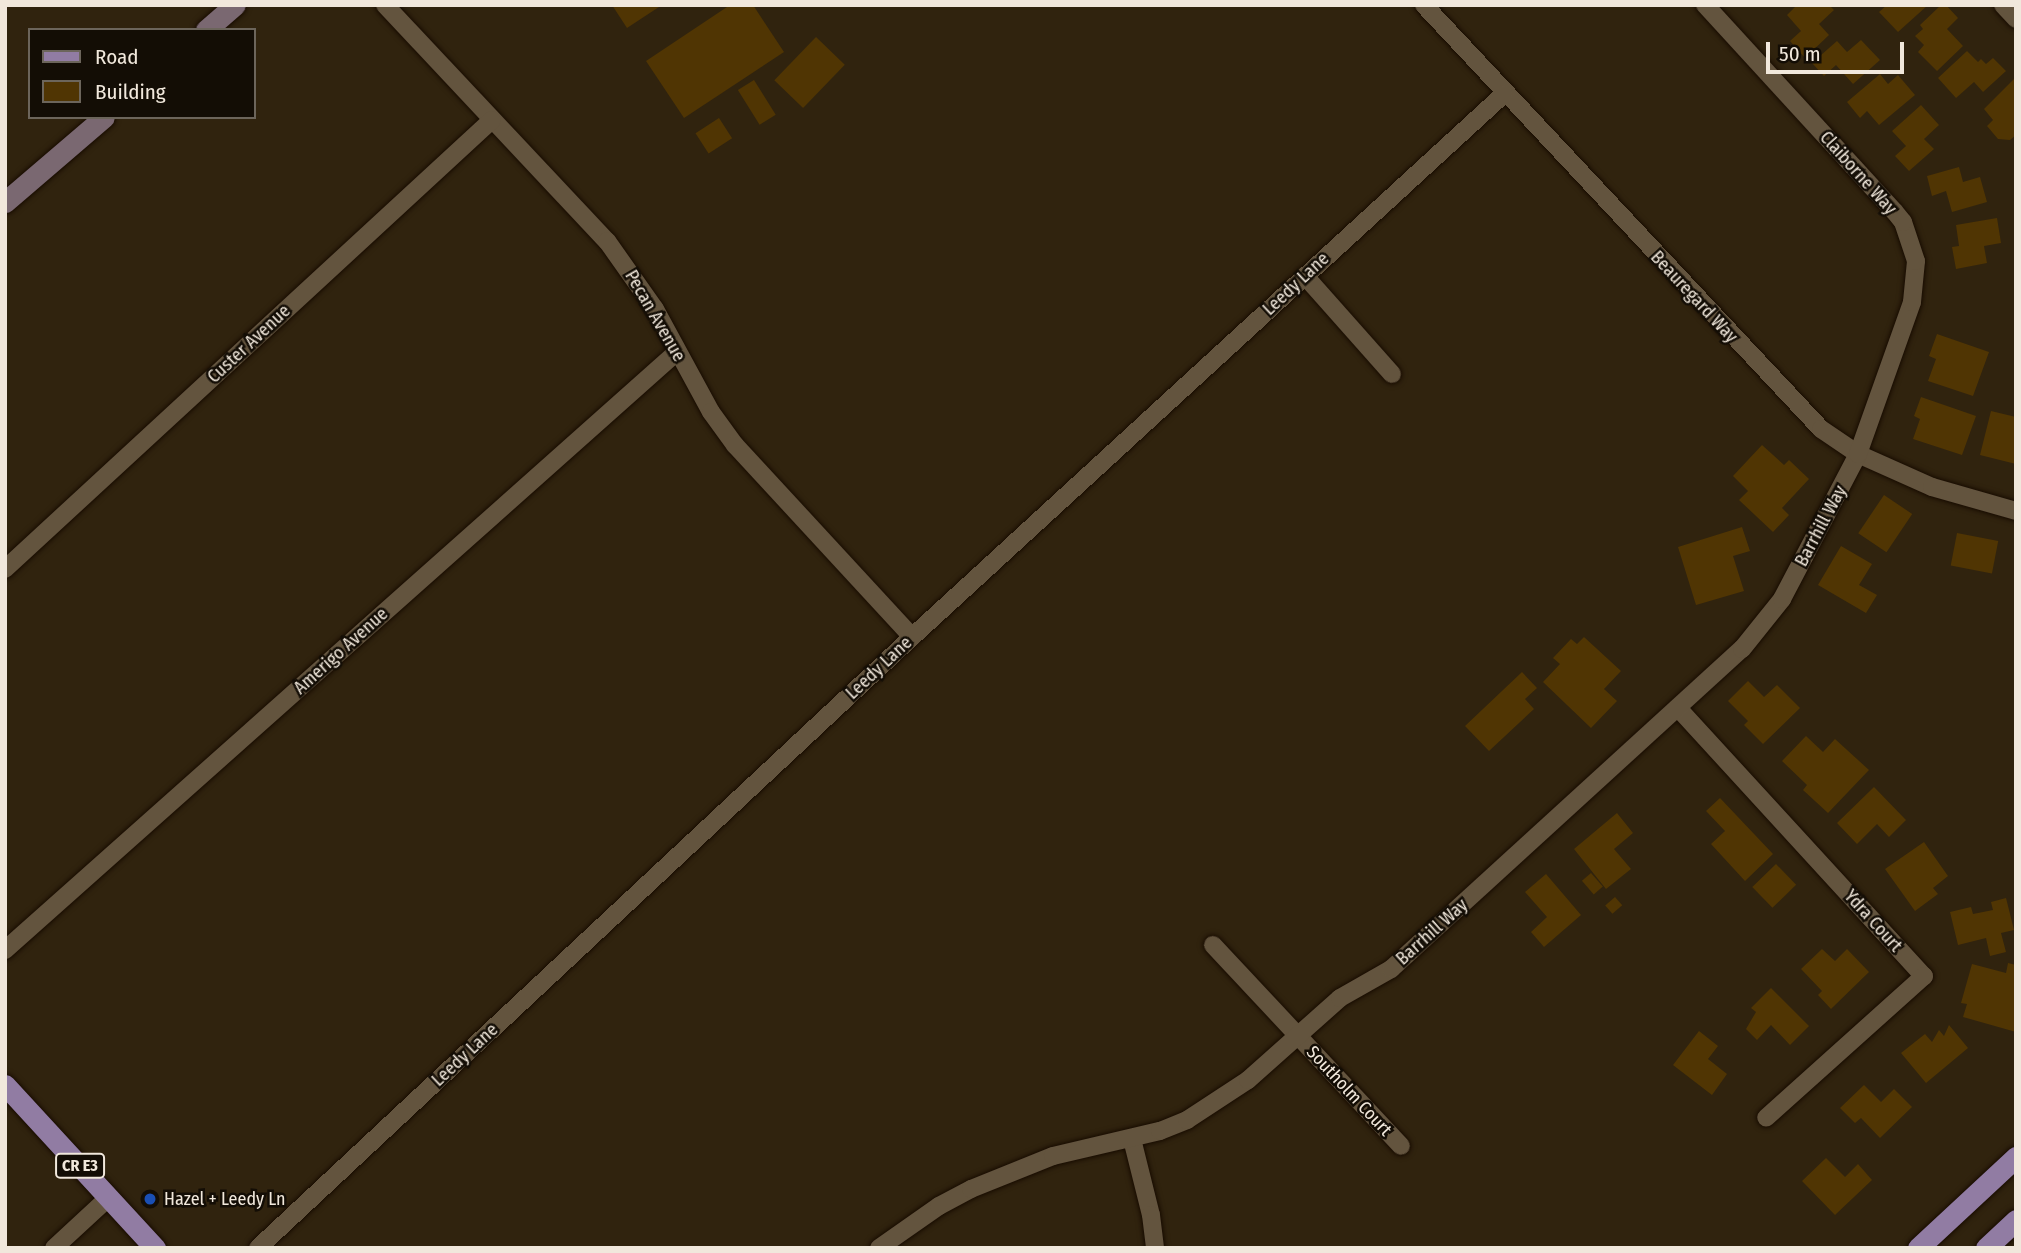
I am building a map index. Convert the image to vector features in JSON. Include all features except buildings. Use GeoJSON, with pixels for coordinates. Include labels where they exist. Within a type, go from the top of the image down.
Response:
{"type":"FeatureCollection","features":[{"type":"Feature","properties":{"kind":"main road","name":"CR E3"},"geometry":{"type":"LineString","coordinates":[[5,1085],[155,1248]]}},
{"type":"Feature","properties":{"kind":"main road"},"geometry":{"type":"LineString","coordinates":[[1918,1248],[2016,1157]]}},
{"type":"Feature","properties":{"kind":"main road"},"geometry":{"type":"LineString","coordinates":[[1986,1248],[2016,1220]]}},
{"type":"Feature","properties":{"kind":"street"},"geometry":{"type":"LineString","coordinates":[[208,28],[235,5]]}},
{"type":"Feature","properties":{"kind":"street","name":"Pecan Avenue"},"geometry":{"type":"LineString","coordinates":[[385,5],[607,241],[655,309],[710,412],[735,445],[912,637]]}},
{"type":"Feature","properties":{"kind":"street","name":"Beauregard Way"},"geometry":{"type":"LineString","coordinates":[[1424,5],[1802,412],[1858,454],[1932,487],[2016,511]]}},
{"type":"Feature","properties":{"kind":"street","name":"Claiborne Way"},"geometry":{"type":"LineString","coordinates":[[1705,5],[1894,211],[1913,248],[1917,275],[1912,302],[1858,454]]}},
{"type":"Feature","properties":{"kind":"street"},"geometry":{"type":"LineString","coordinates":[[2003,5],[2016,19]]}},
{"type":"Feature","properties":{"kind":"street","name":"Leedy Lane"},"geometry":{"type":"LineString","coordinates":[[258,1248],[912,637],[1504,94]]}},
{"type":"Feature","properties":{"kind":"street"},"geometry":{"type":"LineString","coordinates":[[5,202],[102,119]]}},
{"type":"Feature","properties":{"kind":"street","name":"Custer Avenue"},"geometry":{"type":"LineString","coordinates":[[5,569],[492,120]]}},
{"type":"Feature","properties":{"kind":"street"},"geometry":{"type":"LineString","coordinates":[[1305,276],[1392,374]]}},
{"type":"Feature","properties":{"kind":"street","name":"Amerigo Avenue"},"geometry":{"type":"LineString","coordinates":[[5,950],[677,352]]}},
{"type":"Feature","properties":{"kind":"street","name":"Barrhill Way"},"geometry":{"type":"LineString","coordinates":[[879,1248],[939,1206],[1019,1168],[1053,1156],[1132,1139],[1187,1120],[1248,1080],[1340,998],[1391,969],[1742,649],[1782,599],[1858,454]]}},
{"type":"Feature","properties":{"kind":"street","name":"Ydra Court"},"geometry":{"type":"LineString","coordinates":[[1678,708],[1924,976],[1766,1118]]}},
{"type":"Feature","properties":{"kind":"street","name":"Southolm Court"},"geometry":{"type":"LineString","coordinates":[[1213,945],[1401,1146]]}},
{"type":"Feature","properties":{"kind":"street"},"geometry":{"type":"LineString","coordinates":[[1132,1139],[1151,1215],[1155,1248]]}},
{"type":"Feature","properties":{"kind":"street"},"geometry":{"type":"LineString","coordinates":[[54,1248],[109,1197]]}},
{"type":"Feature","properties":{"kind":"place","name":"Hazel + Leedy Ln"},"geometry":{"type":"Point","coordinates":[150,1199]}}]}
